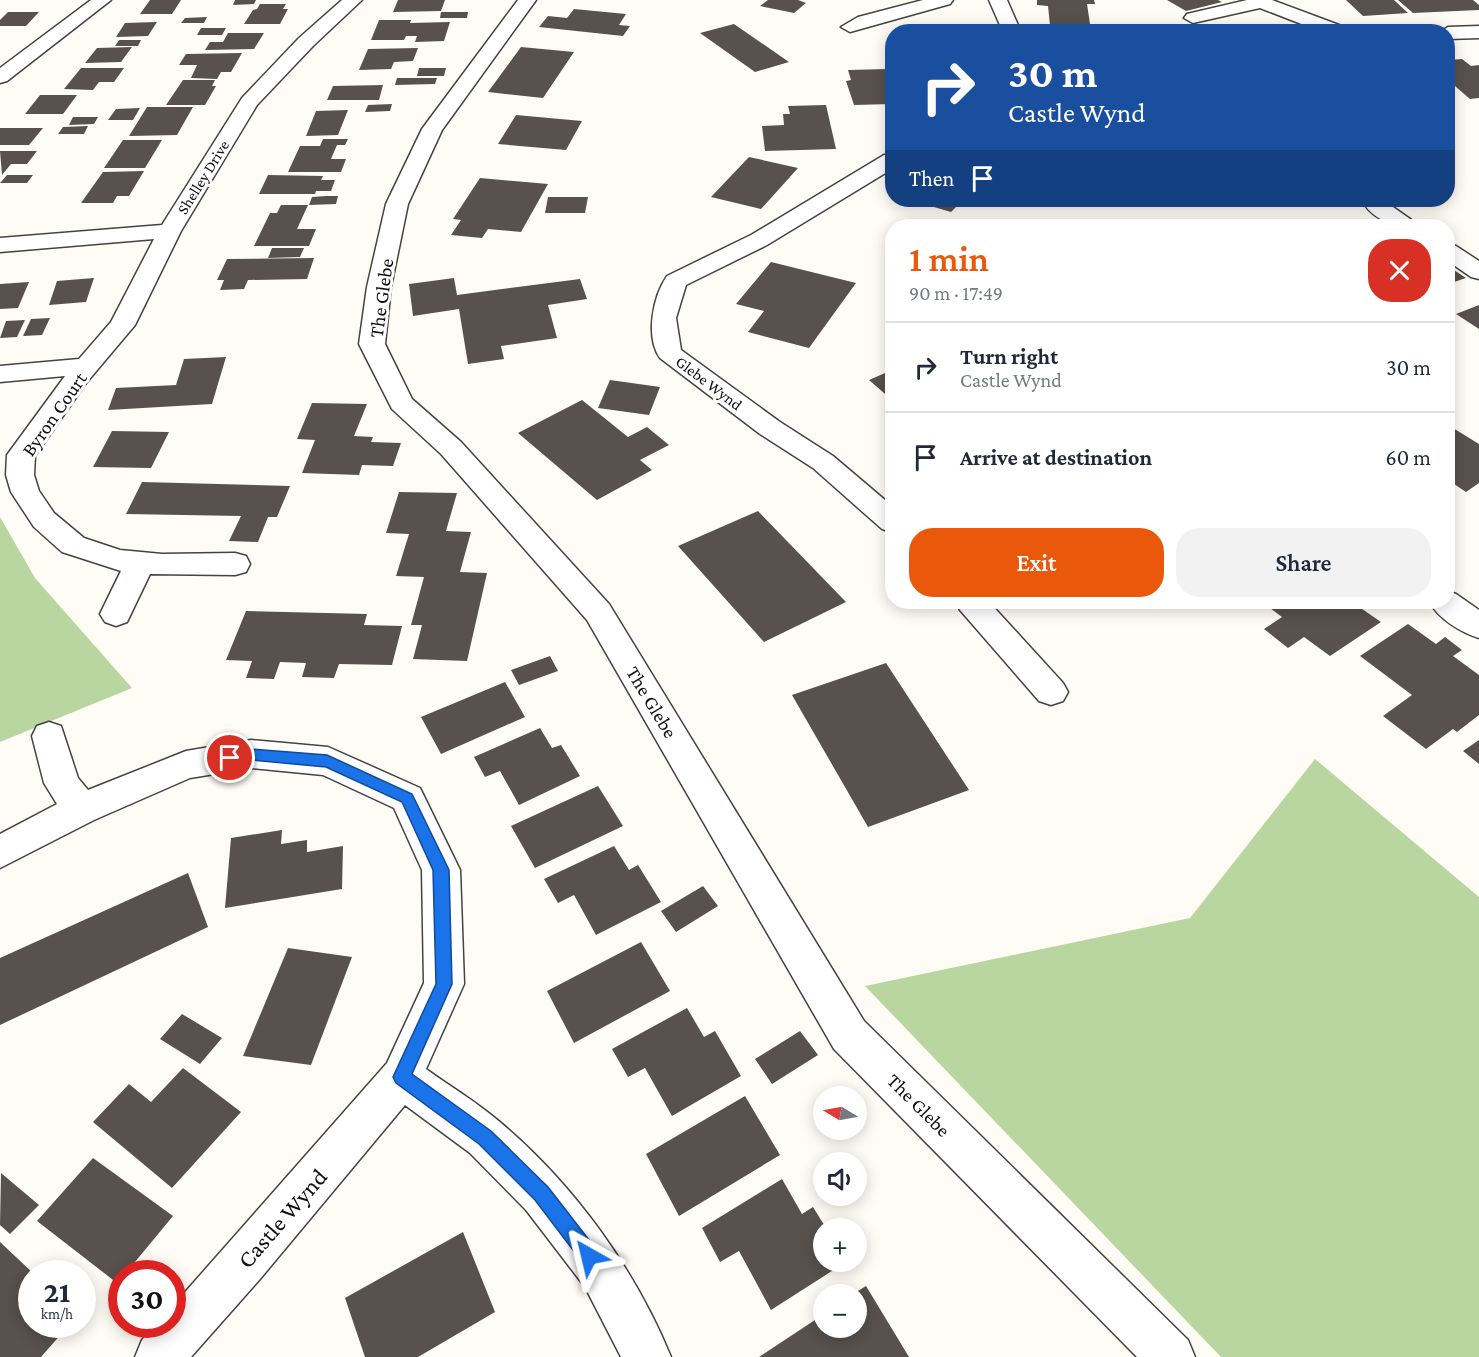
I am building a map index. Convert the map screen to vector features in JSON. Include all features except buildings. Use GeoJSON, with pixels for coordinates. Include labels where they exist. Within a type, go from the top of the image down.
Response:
{"type":"FeatureCollection","features":[{"type":"Feature","properties":{"kind":"street"},"geometry":{"type":"LineString","coordinates":[[0,77],[102,0]]}},
{"type":"Feature","properties":{"kind":"street","name":"Shelley Drive"},"geometry":{"type":"LineString","coordinates":[[0,244],[170,231],[249,102],[306,42],[353,0]]}},
{"type":"Feature","properties":{"kind":"street","name":"The Glebe"},"geometry":{"type":"LineString","coordinates":[[527,0],[432,129],[396,204],[372,344],[401,403],[451,448],[598,612],[849,1035],[1171,1357]]}},
{"type":"Feature","properties":{"kind":"street"},"geometry":{"type":"LineString","coordinates":[[850,27],[864,21],[944,0]]}},
{"type":"Feature","properties":{"kind":"street"},"geometry":{"type":"LineString","coordinates":[[998,0],[1008,24]]}},
{"type":"Feature","properties":{"kind":"street"},"geometry":{"type":"LineString","coordinates":[[1193,18],[1259,1],[1319,24]]}},
{"type":"Feature","properties":{"kind":"street"},"geometry":{"type":"LineString","coordinates":[[1455,33],[1479,32]]}},
{"type":"Feature","properties":{"kind":"street","name":"Glebe Wynd"},"geometry":{"type":"LineString","coordinates":[[885,164],[759,240],[675,281],[664,318],[669,353],[770,428],[823,462],[885,516]]}},
{"type":"Feature","properties":{"kind":"street"},"geometry":{"type":"LineString","coordinates":[[1380,207],[1398,219]]}},
{"type":"Feature","properties":{"kind":"street","name":"Byron Court"},"geometry":{"type":"LineString","coordinates":[[170,231],[122,325],[87,366],[21,455],[23,483],[44,520],[73,545],[118,560],[140,563],[235,564]]}},
{"type":"Feature","properties":{"kind":"street"},"geometry":{"type":"LineString","coordinates":[[1455,256],[1479,272]]}},
{"type":"Feature","properties":{"kind":"street"},"geometry":{"type":"LineString","coordinates":[[0,374],[87,366]]}},
{"type":"Feature","properties":{"kind":"street"},"geometry":{"type":"LineString","coordinates":[[116,614],[140,563]]}},
{"type":"Feature","properties":{"kind":"street"},"geometry":{"type":"LineString","coordinates":[[977,609],[1051,692]]}},
{"type":"Feature","properties":{"kind":"street"},"geometry":{"type":"LineString","coordinates":[[1455,609],[1479,626]]}},
{"type":"Feature","properties":{"kind":"street"},"geometry":{"type":"LineString","coordinates":[[49,735],[62,783],[81,809]]}},
{"type":"Feature","properties":{"kind":"street","name":"Castle Wynd"},"geometry":{"type":"LineString","coordinates":[[0,852],[81,809],[186,765],[251,754],[327,761],[407,798],[441,870],[444,984],[402,1077],[244,1263],[159,1357]]}},
{"type":"Feature","properties":{"kind":"street"},"geometry":{"type":"LineString","coordinates":[[402,1077],[485,1138],[542,1194],[601,1271],[647,1357]]}},
{"type":"Feature","properties":{"kind":"green space"},"geometry":{"type":"Polygon","coordinates":[[[0,517],[35,578],[132,688],[0,742],[0,517]]]}},
{"type":"Feature","properties":{"kind":"green space"},"geometry":{"type":"Polygon","coordinates":[[[1315,759],[1479,897],[1479,1357],[1221,1357],[865,986],[1190,918],[1315,759]]]}},
{"type":"Feature","properties":{"kind":"route"},"geometry":{"type":"LineString","coordinates":[[230,758],[251,754],[327,761],[407,798],[441,870],[444,984],[402,1077],[485,1138],[542,1194],[589,1256]]}}]}
